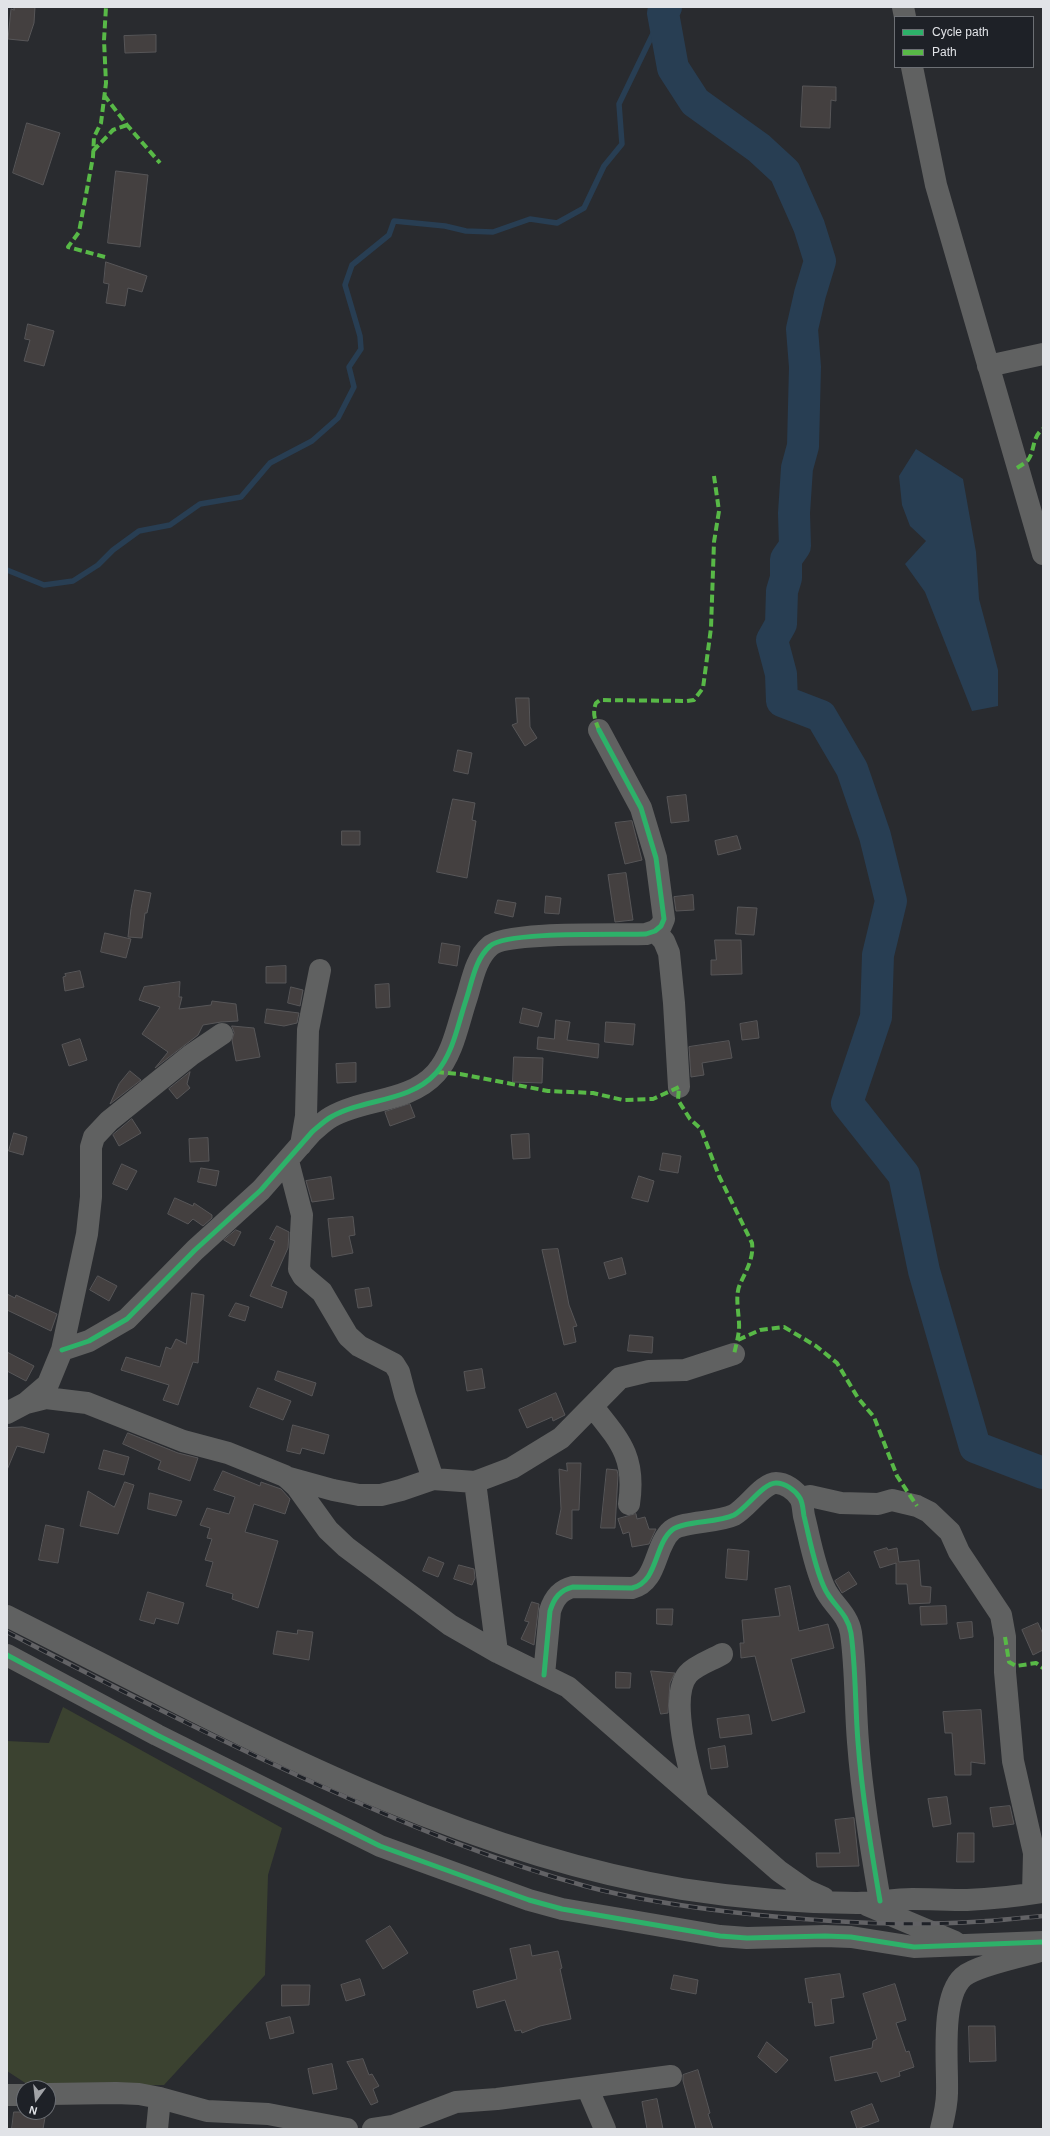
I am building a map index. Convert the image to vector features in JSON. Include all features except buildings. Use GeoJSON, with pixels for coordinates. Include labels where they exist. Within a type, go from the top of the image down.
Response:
{"type":"FeatureCollection","features":[{"type":"Feature","properties":{"kind":"street"},"geometry":{"type":"LineString","coordinates":[[912,68],[936,185],[1043,554]]}},
{"type":"Feature","properties":{"kind":"street"},"geometry":{"type":"LineString","coordinates":[[988,366],[1043,354]]}},
{"type":"Feature","properties":{"kind":"street"},"geometry":{"type":"LineString","coordinates":[[62,1350],[89,1341],[127,1319],[195,1250],[261,1190],[312,1132],[331,1117],[410,1091],[424,1083],[436,1072],[452,1044],[477,966],[483,953],[492,944],[504,939],[527,936],[646,934],[655,931],[661,926],[664,919],[664,909],[656,858],[641,808],[599,730]]}},
{"type":"Feature","properties":{"kind":"street"},"geometry":{"type":"LineString","coordinates":[[655,931],[664,941],[669,953],[674,1003],[679,1087]]}},
{"type":"Feature","properties":{"kind":"street"},"geometry":{"type":"LineString","coordinates":[[320,970],[319,982],[308,1030],[306,1116],[294,1153],[302,1215],[299,1269],[303,1276],[322,1292],[348,1336],[359,1346],[386,1358],[394,1364],[399,1372],[405,1395],[433,1479]]}},
{"type":"Feature","properties":{"kind":"street"},"geometry":{"type":"LineString","coordinates":[[7,1413],[26,1403],[48,1384],[62,1350],[88,1234],[91,1197],[91,1147],[94,1137],[109,1121],[191,1055],[222,1034]]}},
{"type":"Feature","properties":{"kind":"street"},"geometry":{"type":"LineString","coordinates":[[26,1403],[46,1398],[86,1403],[183,1441],[228,1453],[285,1476],[333,1490],[374,1495],[401,1490],[433,1479],[475,1482],[494,1476],[512,1468],[560,1438],[593,1407],[620,1378],[634,1373],[648,1371],[685,1370],[734,1354]]}},
{"type":"Feature","properties":{"kind":"street"},"geometry":{"type":"LineString","coordinates":[[593,1407],[619,1439],[628,1461],[632,1483],[629,1504]]}},
{"type":"Feature","properties":{"kind":"street"},"geometry":{"type":"LineString","coordinates":[[285,1476],[297,1487],[328,1530],[346,1547],[432,1612],[497,1652],[568,1688],[778,1871],[806,1890],[832,1901]]}},
{"type":"Feature","properties":{"kind":"street"},"geometry":{"type":"LineString","coordinates":[[475,1482],[497,1652]]}},
{"type":"Feature","properties":{"kind":"street"},"geometry":{"type":"LineString","coordinates":[[544,1675],[550,1611],[553,1601],[566,1589],[573,1587],[639,1586],[647,1579],[652,1565],[672,1530],[680,1525],[717,1521],[734,1515],[747,1506],[766,1486],[775,1483],[785,1484],[800,1498],[821,1579],[825,1589],[842,1611],[851,1633],[858,1743],[870,1843],[880,1901]]}},
{"type":"Feature","properties":{"kind":"street"},"geometry":{"type":"LineString","coordinates":[[7,1616],[314,1769],[431,1818],[520,1850],[578,1868],[684,1889],[755,1897],[858,1903],[880,1901],[966,1900],[1038,1892],[1034,1853],[1013,1761],[1005,1672],[1005,1637],[1001,1615],[959,1552],[950,1532],[929,1512],[917,1506],[892,1500],[878,1504],[841,1503],[810,1496],[800,1498]]}},
{"type":"Feature","properties":{"kind":"street"},"geometry":{"type":"LineString","coordinates":[[698,1800],[686,1757],[681,1723],[680,1696],[683,1682],[688,1674],[722,1654]]}},
{"type":"Feature","properties":{"kind":"street"},"geometry":{"type":"LineString","coordinates":[[7,1655],[157,1736],[380,1846],[529,1900],[562,1909],[720,1936],[747,1938],[825,1936],[851,1937],[914,1947],[1043,1942]]}},
{"type":"Feature","properties":{"kind":"street"},"geometry":{"type":"LineString","coordinates":[[858,1903],[878,1908],[936,1935],[965,1945]]}},
{"type":"Feature","properties":{"kind":"street"},"geometry":{"type":"LineString","coordinates":[[941,2129],[947,2095],[946,2029],[957,1984],[964,1976],[982,1968],[1043,1951]]}},
{"type":"Feature","properties":{"kind":"street"},"geometry":{"type":"LineString","coordinates":[[373,2129],[393,2126],[456,2102],[497,2099],[671,2076]]}},
{"type":"Feature","properties":{"kind":"street"},"geometry":{"type":"LineString","coordinates":[[587,2087],[605,2129]]}},
{"type":"Feature","properties":{"kind":"street"},"geometry":{"type":"LineString","coordinates":[[56,2094],[116,2093],[160,2098],[207,2111],[268,2114],[298,2125],[347,2129]]}},
{"type":"Feature","properties":{"kind":"street"},"geometry":{"type":"LineString","coordinates":[[158,2129],[160,2098]]}},
{"type":"Feature","properties":{"kind":"green space"},"geometry":{"type":"Polygon","coordinates":[[[63,1707],[282,1828],[268,1875],[265,1975],[164,2085],[56,2087],[56,2080],[21,2080],[7,2071],[7,1741],[49,1743],[63,1707]]]}},
{"type":"Feature","properties":{"kind":"water"},"geometry":{"type":"Polygon","coordinates":[[[916,449],[963,479],[976,552],[979,599],[998,670],[998,706],[972,711],[925,592],[905,564],[926,541],[910,526],[902,505],[899,476],[916,449]]]}},
{"type":"Feature","properties":{"kind":"waterway"},"geometry":{"type":"LineString","coordinates":[[666,7],[663,13],[673,68],[695,102],[759,148],[785,172],[809,226],[820,261],[810,294],[802,329],[805,367],[803,446],[797,468],[794,513],[795,546],[786,559],[786,578],[782,591],[781,624],[772,640],[781,674],[782,701],[821,716],[852,769],[875,836],[891,901],[878,955],[876,1017],[847,1103],[904,1175],[924,1271],[975,1447],[1043,1473]]}},
{"type":"Feature","properties":{"kind":"waterway"},"geometry":{"type":"LineString","coordinates":[[7,570],[44,585],[73,581],[98,565],[113,550],[139,531],[170,525],[200,504],[241,497],[270,463],[312,441],[338,418],[354,387],[349,367],[361,349],[360,336],[345,285],[352,265],[389,235],[394,221],[445,226],[466,231],[493,232],[530,219],[557,223],[584,208],[604,166],[622,144],[619,104],[663,13]]}},
{"type":"Feature","properties":{"kind":"railway"},"geometry":{"type":"LineString","coordinates":[[7,1632],[203,1731],[355,1801],[485,1854],[585,1886],[621,1895],[675,1905],[791,1918],[851,1922],[912,1924],[990,1921],[1043,1916]]}},
{"type":"Feature","properties":{"kind":"marked path"},"geometry":{"type":"LineString","coordinates":[[105,257],[68,247],[79,232],[93,157],[94,137],[101,123],[106,83],[104,40],[106,7]]}},
{"type":"Feature","properties":{"kind":"marked path"},"geometry":{"type":"LineString","coordinates":[[104,95],[127,125],[160,163]]}},
{"type":"Feature","properties":{"kind":"marked path"},"geometry":{"type":"LineString","coordinates":[[93,151],[113,130],[127,125]]}},
{"type":"Feature","properties":{"kind":"marked path"},"geometry":{"type":"LineString","coordinates":[[1017,468],[1028,460],[1035,440],[1039,432],[1043,429]]}},
{"type":"Feature","properties":{"kind":"marked path"},"geometry":{"type":"LineString","coordinates":[[599,730],[595,720],[594,710],[596,703],[600,700],[687,701],[694,700],[703,688],[711,628],[714,542],[719,511],[714,476]]}},
{"type":"Feature","properties":{"kind":"marked path"},"geometry":{"type":"LineString","coordinates":[[436,1072],[460,1074],[548,1091],[593,1093],[623,1100],[653,1099],[679,1087],[678,1100],[690,1119],[701,1129],[719,1176],[752,1243],[751,1259],[738,1289],[737,1295],[739,1330],[734,1354]]}},
{"type":"Feature","properties":{"kind":"marked path"},"geometry":{"type":"LineString","coordinates":[[738,1340],[760,1330],[784,1327],[816,1346],[837,1363],[858,1398],[874,1417],[897,1476],[917,1506]]}},
{"type":"Feature","properties":{"kind":"marked path"},"geometry":{"type":"LineString","coordinates":[[1005,1637],[1009,1662],[1016,1666],[1036,1663],[1043,1668]]}},
{"type":"Feature","properties":{"kind":"cycle path"},"geometry":{"type":"LineString","coordinates":[[62,1350],[89,1341],[127,1319],[195,1250],[261,1190],[312,1132],[326,1120],[358,1106],[413,1090],[425,1083],[436,1073],[447,1057],[451,1048],[477,964],[490,946],[500,941],[539,936],[646,934],[655,931],[661,926],[664,919],[656,858],[641,808],[599,730]]}},
{"type":"Feature","properties":{"kind":"cycle path"},"geometry":{"type":"LineString","coordinates":[[544,1675],[550,1611],[553,1602],[561,1592],[573,1587],[632,1588],[647,1579],[666,1537],[672,1530],[684,1525],[727,1518],[734,1515],[760,1491],[771,1484],[779,1483],[790,1488],[801,1500],[815,1561],[824,1587],[843,1614],[851,1633],[862,1782],[880,1901]]}},
{"type":"Feature","properties":{"kind":"cycle path"},"geometry":{"type":"LineString","coordinates":[[7,1655],[157,1735],[380,1846],[529,1900],[562,1909],[720,1936],[747,1938],[825,1936],[851,1937],[914,1947],[1043,1942]]}}]}
